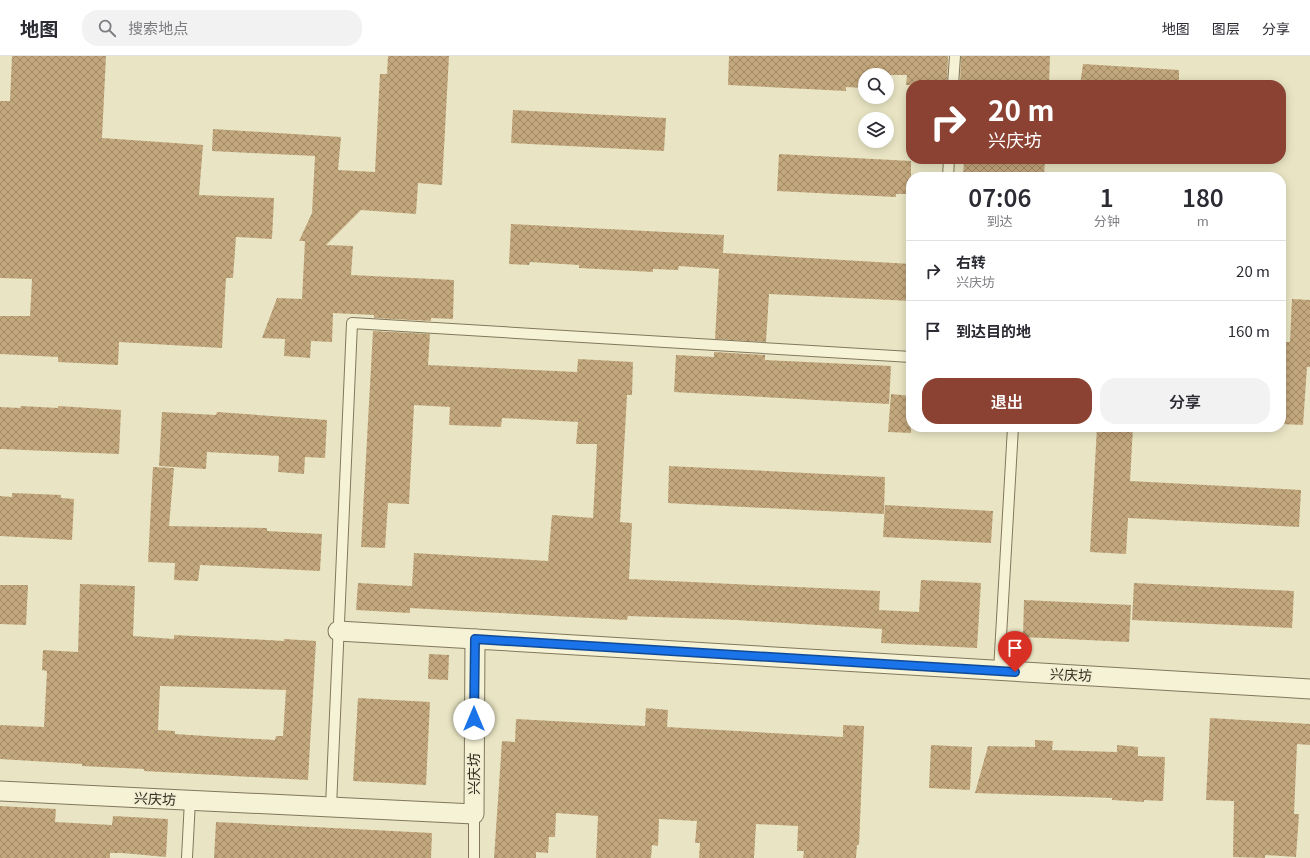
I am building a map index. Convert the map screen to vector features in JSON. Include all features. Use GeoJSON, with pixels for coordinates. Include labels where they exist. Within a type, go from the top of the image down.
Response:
{"type":"FeatureCollection","features":[{"type":"Feature","properties":{"kind":"street"},"geometry":{"type":"LineString","coordinates":[[338,631],[475,639]]}},
{"type":"Feature","properties":{"kind":"street","name":"兴庆坊"},"geometry":{"type":"LineString","coordinates":[[0,791],[474,814],[475,639],[1310,689]]}},
{"type":"Feature","properties":{"kind":"lane"},"geometry":{"type":"LineString","coordinates":[[953,80],[955,56]]}},
{"type":"Feature","properties":{"kind":"lane"},"geometry":{"type":"LineString","coordinates":[[331,807],[352,323],[906,357]]}},
{"type":"Feature","properties":{"kind":"lane"},"geometry":{"type":"LineString","coordinates":[[999,671],[1013,432]]}},
{"type":"Feature","properties":{"kind":"lane"},"geometry":{"type":"LineString","coordinates":[[187,858],[190,800]]}},
{"type":"Feature","properties":{"kind":"lane"},"geometry":{"type":"LineString","coordinates":[[474,814],[474,858]]}},
{"type":"Feature","properties":{"kind":"building"},"geometry":{"type":"Polygon","coordinates":[[[12,56],[106,56],[102,138],[203,145],[199,195],[274,198],[272,239],[236,237],[233,278],[226,278],[222,348],[119,342],[118,365],[58,362],[58,357],[0,354],[0,316],[30,316],[32,279],[0,278],[0,101],[10,101],[12,56]]]}},
{"type":"Feature","properties":{"kind":"building"},"geometry":{"type":"Polygon","coordinates":[[[388,56],[449,56],[442,185],[418,183],[416,214],[361,210],[326,245],[353,246],[351,275],[454,280],[453,319],[431,318],[431,321],[374,318],[374,315],[333,313],[332,342],[311,341],[310,358],[284,356],[285,339],[262,338],[277,298],[302,299],[305,241],[299,241],[312,213],[315,156],[212,151],[213,129],[341,137],[338,170],[375,172],[380,74],[387,74],[388,56]]]}},
{"type":"Feature","properties":{"kind":"building"},"geometry":{"type":"Polygon","coordinates":[[[729,56],[948,56],[947,80],[906,80],[907,75],[894,75],[894,68],[858,68],[858,88],[846,87],[846,91],[728,85],[729,56]]]}},
{"type":"Feature","properties":{"kind":"building"},"geometry":{"type":"Polygon","coordinates":[[[961,56],[1050,56],[1049,80],[960,80],[961,56]]]}},
{"type":"Feature","properties":{"kind":"building"},"geometry":{"type":"Polygon","coordinates":[[[1083,64],[1179,70],[1179,80],[1081,80],[1083,64]]]}},
{"type":"Feature","properties":{"kind":"building"},"geometry":{"type":"Polygon","coordinates":[[[513,110],[666,118],[664,151],[511,143],[513,110]]]}},
{"type":"Feature","properties":{"kind":"building"},"geometry":{"type":"Polygon","coordinates":[[[779,154],[906,161],[906,164],[911,164],[911,172],[906,172],[906,194],[896,194],[896,197],[777,191],[779,154]]]}},
{"type":"Feature","properties":{"kind":"building"},"geometry":{"type":"Polygon","coordinates":[[[964,164],[1045,164],[1044,172],[963,172],[964,164]]]}},
{"type":"Feature","properties":{"kind":"building"},"geometry":{"type":"Polygon","coordinates":[[[511,224],[724,235],[723,253],[906,264],[906,301],[769,294],[766,342],[715,339],[719,269],[679,266],[678,270],[653,269],[653,272],[579,268],[579,265],[530,262],[529,265],[509,264],[511,224]]]}},
{"type":"Feature","properties":{"kind":"building"},"geometry":{"type":"Polygon","coordinates":[[[1292,299],[1310,300],[1310,367],[1307,367],[1303,425],[1286,424],[1286,342],[1290,342],[1292,299]]]}},
{"type":"Feature","properties":{"kind":"building"},"geometry":{"type":"Polygon","coordinates":[[[373,331],[430,334],[428,365],[577,372],[578,359],[633,362],[632,395],[627,395],[620,522],[632,523],[629,579],[880,591],[879,610],[919,612],[921,580],[981,583],[977,648],[881,643],[882,629],[737,620],[628,616],[627,620],[410,608],[410,613],[356,610],[358,583],[412,586],[414,553],[548,561],[552,515],[593,518],[597,444],[576,444],[578,422],[502,418],[501,427],[449,425],[450,407],[414,405],[409,504],[388,503],[385,548],[361,547],[373,331]]]}},
{"type":"Feature","properties":{"kind":"building"},"geometry":{"type":"Polygon","coordinates":[[[714,352],[765,355],[765,360],[891,366],[889,404],[674,392],[676,355],[714,357],[714,352]]]}},
{"type":"Feature","properties":{"kind":"building"},"geometry":{"type":"Polygon","coordinates":[[[891,394],[906,396],[906,432],[911,433],[888,432],[891,394]]]}},
{"type":"Feature","properties":{"kind":"building"},"geometry":{"type":"Polygon","coordinates":[[[21,406],[58,408],[58,406],[121,410],[119,454],[0,449],[0,407],[20,408],[21,406]]]}},
{"type":"Feature","properties":{"kind":"building"},"geometry":{"type":"Polygon","coordinates":[[[162,412],[216,415],[217,412],[327,420],[325,458],[305,457],[304,474],[278,472],[279,456],[207,452],[206,469],[159,466],[162,412]]]}},
{"type":"Feature","properties":{"kind":"building"},"geometry":{"type":"Polygon","coordinates":[[[1097,432],[1133,432],[1130,481],[1301,490],[1299,527],[1128,518],[1126,554],[1090,552],[1097,432]]]}},
{"type":"Feature","properties":{"kind":"building"},"geometry":{"type":"Polygon","coordinates":[[[669,466],[885,477],[884,514],[668,503],[669,466]]]}},
{"type":"Feature","properties":{"kind":"building"},"geometry":{"type":"Polygon","coordinates":[[[153,467],[174,468],[169,526],[267,528],[267,531],[322,534],[320,571],[200,565],[198,581],[174,580],[175,563],[148,562],[153,467]]]}},
{"type":"Feature","properties":{"kind":"building"},"geometry":{"type":"Polygon","coordinates":[[[12,493],[61,495],[61,498],[74,499],[72,540],[0,536],[0,496],[12,497],[12,493]]]}},
{"type":"Feature","properties":{"kind":"building"},"geometry":{"type":"Polygon","coordinates":[[[885,505],[993,511],[991,543],[883,537],[885,505]]]}},
{"type":"Feature","properties":{"kind":"building"},"geometry":{"type":"Polygon","coordinates":[[[1134,583],[1294,591],[1292,628],[1132,620],[1134,583]]]}},
{"type":"Feature","properties":{"kind":"building"},"geometry":{"type":"Polygon","coordinates":[[[80,584],[135,586],[133,636],[174,639],[174,635],[284,641],[284,639],[316,641],[308,780],[144,771],[144,769],[82,766],[82,764],[0,759],[0,725],[44,727],[47,671],[42,670],[43,650],[78,652],[80,584]],[[160,686],[158,730],[175,731],[175,734],[275,740],[276,736],[283,736],[286,690],[160,686]]]}},
{"type":"Feature","properties":{"kind":"building"},"geometry":{"type":"Polygon","coordinates":[[[0,585],[28,585],[26,625],[0,624],[0,585]]]}},
{"type":"Feature","properties":{"kind":"building"},"geometry":{"type":"Polygon","coordinates":[[[1024,600],[1131,605],[1129,642],[1023,637],[1024,600]]]}},
{"type":"Feature","properties":{"kind":"building"},"geometry":{"type":"Polygon","coordinates":[[[429,654],[449,655],[448,680],[428,679],[429,654]]]}},
{"type":"Feature","properties":{"kind":"building"},"geometry":{"type":"Polygon","coordinates":[[[358,698],[430,702],[426,785],[353,781],[358,698]]]}},
{"type":"Feature","properties":{"kind":"building"},"geometry":{"type":"Polygon","coordinates":[[[646,708],[668,710],[667,727],[843,737],[843,725],[864,726],[859,845],[857,845],[856,858],[803,858],[804,851],[797,851],[798,826],[756,824],[754,858],[699,858],[700,843],[695,843],[697,821],[659,819],[658,846],[652,845],[651,858],[596,858],[598,816],[556,813],[555,837],[549,837],[548,853],[536,852],[536,858],[494,858],[502,741],[515,742],[516,719],[645,726],[646,708]]]}},
{"type":"Feature","properties":{"kind":"building"},"geometry":{"type":"Polygon","coordinates":[[[1210,718],[1310,724],[1310,745],[1297,744],[1294,814],[1299,814],[1296,857],[1265,855],[1265,858],[1233,857],[1234,801],[1206,800],[1210,718]]]}},
{"type":"Feature","properties":{"kind":"building"},"geometry":{"type":"Polygon","coordinates":[[[1035,740],[1053,741],[1052,750],[1117,752],[1117,745],[1138,747],[1138,756],[1165,757],[1163,801],[1144,800],[1144,802],[1112,800],[1112,798],[975,793],[988,746],[1035,747],[1035,740]]]}},
{"type":"Feature","properties":{"kind":"building"},"geometry":{"type":"Polygon","coordinates":[[[931,745],[972,747],[970,790],[929,788],[931,745]]]}},
{"type":"Feature","properties":{"kind":"building"},"geometry":{"type":"Polygon","coordinates":[[[0,806],[56,809],[55,822],[112,825],[113,816],[168,819],[166,857],[110,853],[110,858],[0,858],[0,806]]]}},
{"type":"Feature","properties":{"kind":"building"},"geometry":{"type":"Polygon","coordinates":[[[216,822],[432,833],[431,858],[214,858],[216,822]]]}},
{"type":"Feature","properties":{"kind":"route"},"geometry":{"type":"LineString","coordinates":[[474,719],[475,639],[1015,672]]}}]}
